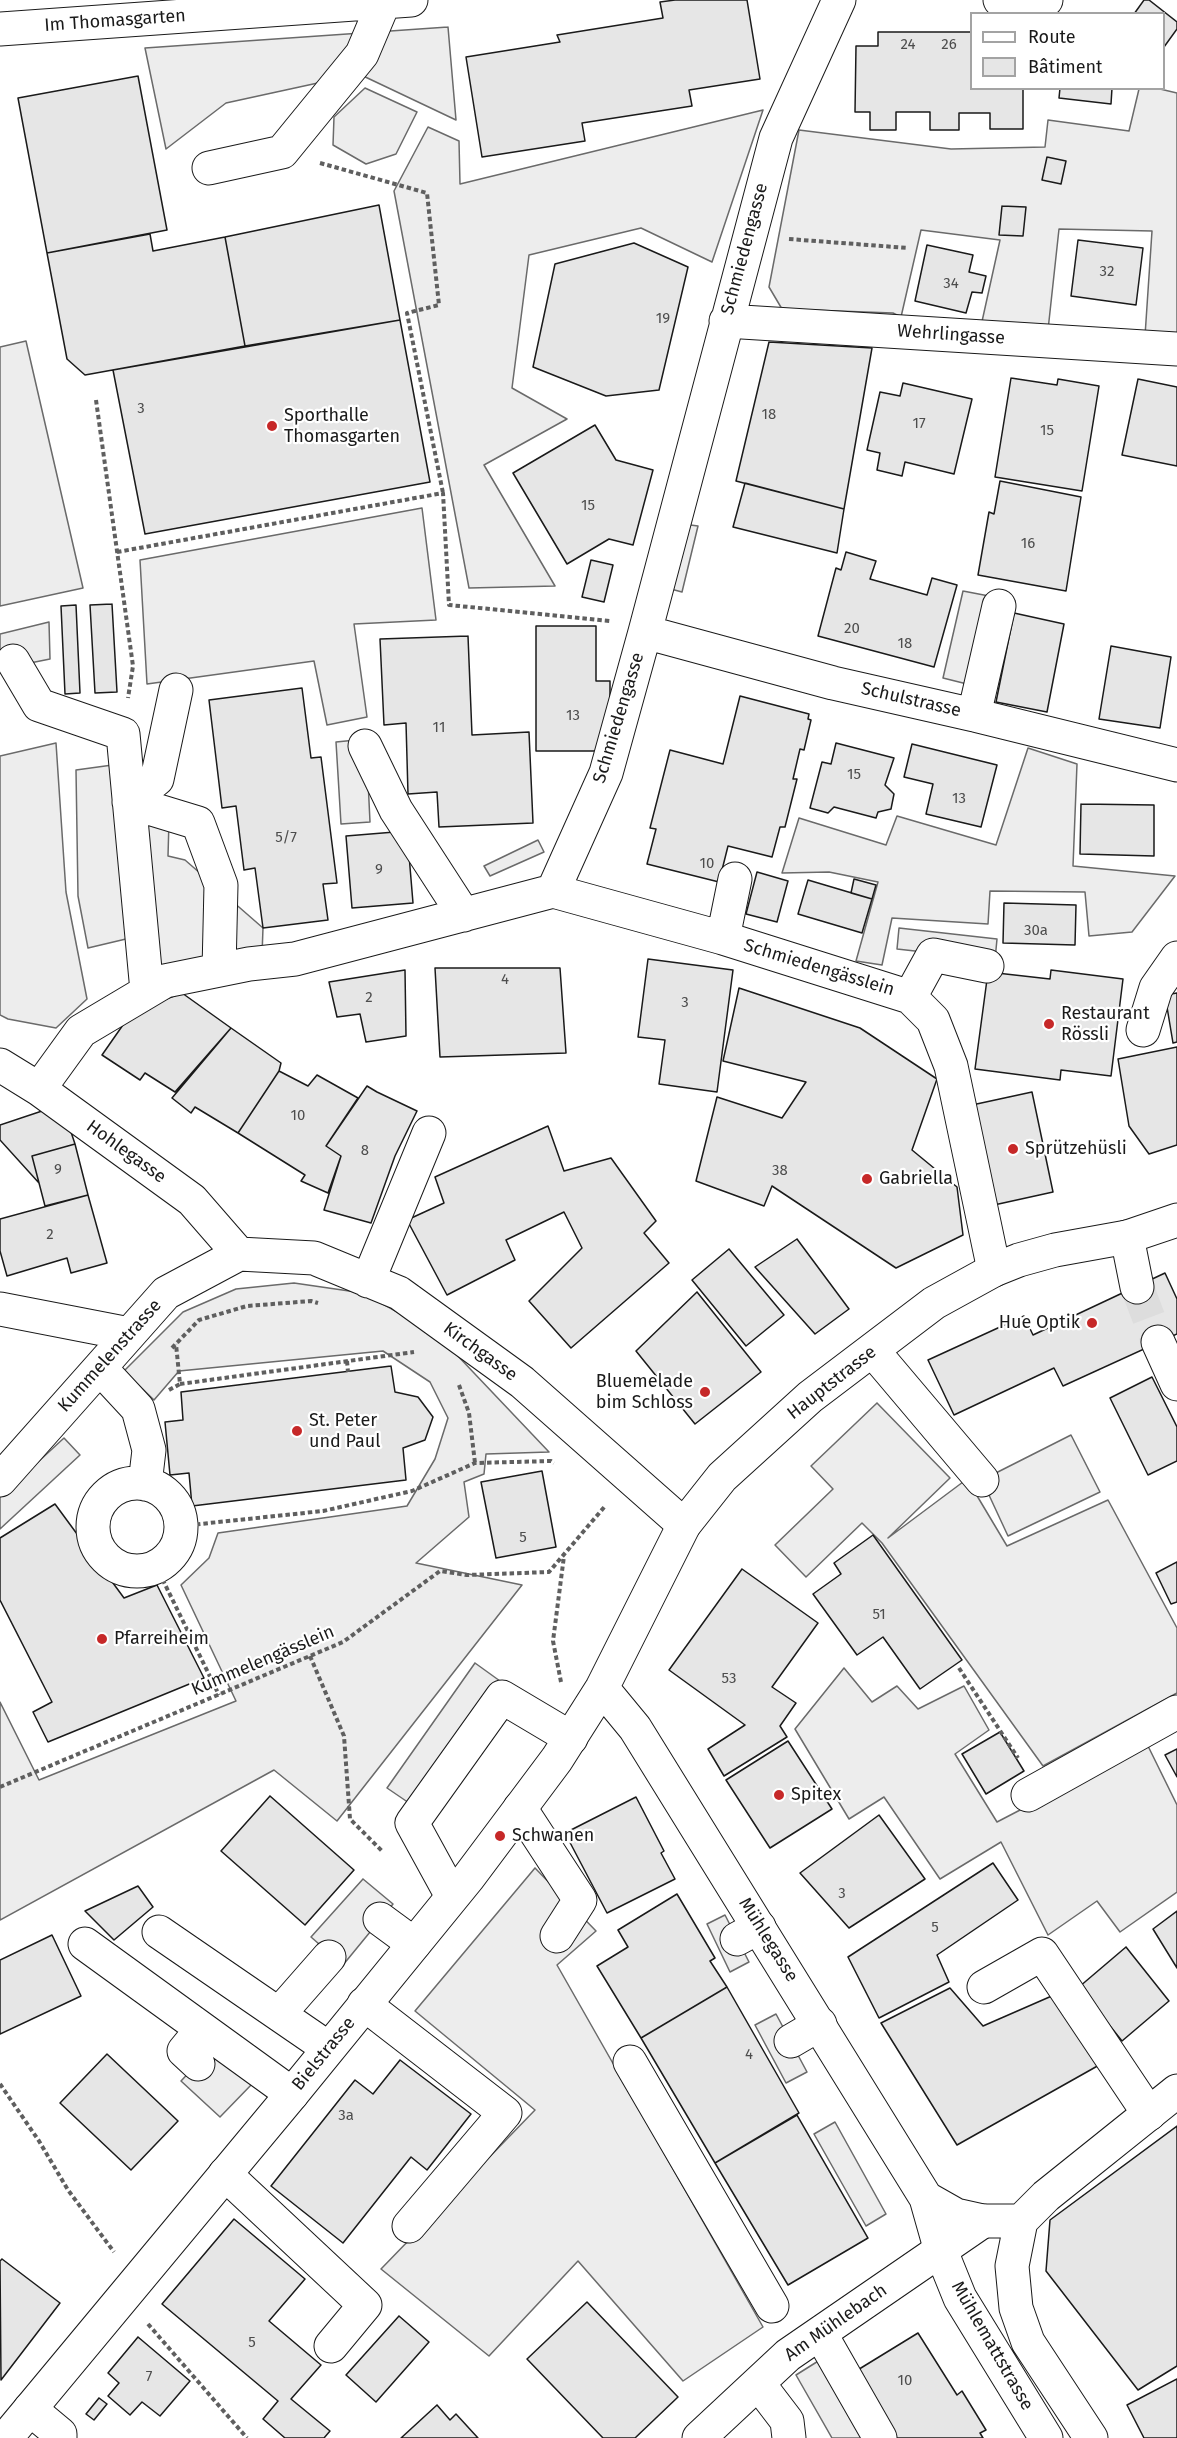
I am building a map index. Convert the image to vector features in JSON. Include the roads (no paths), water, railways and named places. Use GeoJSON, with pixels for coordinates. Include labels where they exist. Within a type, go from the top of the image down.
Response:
{"type":"FeatureCollection","features":[{"type":"Feature","properties":{"kind":"street","name":"Schmiedengasse"},"geometry":{"type":"LineString","coordinates":[[553,891],[606,773],[776,138],[839,0]]}},
{"type":"Feature","properties":{"kind":"street"},"geometry":{"type":"LineString","coordinates":[[1000,0],[1031,5],[1046,0]]}},
{"type":"Feature","properties":{"kind":"street"},"geometry":{"type":"LineString","coordinates":[[208,168],[282,152],[362,54],[398,1]]}},
{"type":"Feature","properties":{"kind":"street","name":"Im Thomasgarten"},"geometry":{"type":"LineString","coordinates":[[0,29],[121,11],[398,1]]}},
{"type":"Feature","properties":{"kind":"street","name":"Wehrlingasse"},"geometry":{"type":"LineString","coordinates":[[726,321],[1177,349]]}},
{"type":"Feature","properties":{"kind":"street"},"geometry":{"type":"LineString","coordinates":[[974,715],[999,606]]}},
{"type":"Feature","properties":{"kind":"street","name":"Schulstrasse"},"geometry":{"type":"LineString","coordinates":[[645,632],[833,683],[1177,765]]}},
{"type":"Feature","properties":{"kind":"street"},"geometry":{"type":"LineString","coordinates":[[12,661],[39,705],[123,734],[147,991]]}},
{"type":"Feature","properties":{"kind":"street"},"geometry":{"type":"LineString","coordinates":[[129,802],[157,779],[176,690]]}},
{"type":"Feature","properties":{"kind":"street"},"geometry":{"type":"LineString","coordinates":[[365,746],[396,810],[464,915]]}},
{"type":"Feature","properties":{"kind":"street"},"geometry":{"type":"LineString","coordinates":[[129,802],[198,823],[221,885],[219,970]]}},
{"type":"Feature","properties":{"kind":"street"},"geometry":{"type":"LineString","coordinates":[[723,938],[735,879]]}},
{"type":"Feature","properties":{"kind":"street"},"geometry":{"type":"LineString","coordinates":[[39,1089],[81,1031],[165,981],[249,964],[295,959],[553,891]]}},
{"type":"Feature","properties":{"kind":"street","name":"Schmiedengässlein"},"geometry":{"type":"LineString","coordinates":[[553,891],[723,938],[910,997],[933,1020],[951,1066],[994,1270]]}},
{"type":"Feature","properties":{"kind":"street"},"geometry":{"type":"LineString","coordinates":[[910,997],[933,955],[987,966]]}},
{"type":"Feature","properties":{"kind":"street"},"geometry":{"type":"LineString","coordinates":[[1143,1030],[1156,988],[1177,958]]}},
{"type":"Feature","properties":{"kind":"street","name":"Hohlegasse"},"geometry":{"type":"LineString","coordinates":[[0,1065],[39,1089],[192,1200],[239,1254]]}},
{"type":"Feature","properties":{"kind":"street"},"geometry":{"type":"LineString","coordinates":[[368,1281],[429,1134]]}},
{"type":"Feature","properties":{"kind":"street","name":"Hauptstrasse"},"geometry":{"type":"LineString","coordinates":[[602,1688],[684,1525],[722,1478],[810,1397],[934,1304],[994,1270],[1055,1250],[1127,1237],[1177,1220]]}},
{"type":"Feature","properties":{"kind":"street"},"geometry":{"type":"LineString","coordinates":[[1127,1237],[1137,1287]]}},
{"type":"Feature","properties":{"kind":"street","name":"Kirchgasse"},"geometry":{"type":"LineString","coordinates":[[239,1254],[314,1258],[399,1293],[522,1382],[684,1525]]}},
{"type":"Feature","properties":{"kind":"street","name":"Kummelenstrasse"},"geometry":{"type":"LineString","coordinates":[[0,1480],[166,1293],[239,1254]]}},
{"type":"Feature","properties":{"kind":"street"},"geometry":{"type":"LineString","coordinates":[[0,1309],[129,1334]]}},
{"type":"Feature","properties":{"kind":"street"},"geometry":{"type":"LineString","coordinates":[[1158,1342],[1177,1384]]}},
{"type":"Feature","properties":{"kind":"street"},"geometry":{"type":"LineString","coordinates":[[873,1351],[982,1479]]}},
{"type":"Feature","properties":{"kind":"street"},"geometry":{"type":"LineString","coordinates":[[100,1368],[138,1409],[149,1450],[146,1484]]}},
{"type":"Feature","properties":{"kind":"street"},"geometry":{"type":"LineString","coordinates":[[131,1483],[146,1484],[160,1489],[171,1499],[178,1512],[181,1526],[179,1541],[172,1554],[147,1570],[119,1567],[107,1560],[98,1548],[93,1535],[93,1521],[97,1507],[105,1496],[117,1487],[131,1483]]}},
{"type":"Feature","properties":{"kind":"street","name":"Bielstrasse"},"geometry":{"type":"LineString","coordinates":[[6,2438],[414,1944],[520,1808],[571,1738],[602,1688]]}},
{"type":"Feature","properties":{"kind":"street","name":"Mühlegasse"},"geometry":{"type":"LineString","coordinates":[[602,1688],[635,1728],[748,1933],[819,2024],[926,2198],[941,2251]]}},
{"type":"Feature","properties":{"kind":"street"},"geometry":{"type":"LineString","coordinates":[[452,1896],[412,1823],[502,1697],[571,1738]]}},
{"type":"Feature","properties":{"kind":"street"},"geometry":{"type":"LineString","coordinates":[[1033,1792],[1177,1712]]}},
{"type":"Feature","properties":{"kind":"street"},"geometry":{"type":"LineString","coordinates":[[520,1808],[580,1900],[557,1936]]}},
{"type":"Feature","properties":{"kind":"street"},"geometry":{"type":"LineString","coordinates":[[380,1919],[414,1944]]}},
{"type":"Feature","properties":{"kind":"street"},"geometry":{"type":"LineString","coordinates":[[159,1932],[328,2048]]}},
{"type":"Feature","properties":{"kind":"street"},"geometry":{"type":"LineString","coordinates":[[85,1944],[292,2094]]}},
{"type":"Feature","properties":{"kind":"street"},"geometry":{"type":"LineString","coordinates":[[984,1987],[1042,1954],[1149,2114]]}},
{"type":"Feature","properties":{"kind":"street"},"geometry":{"type":"LineString","coordinates":[[279,2014],[329,1957]]}},
{"type":"Feature","properties":{"kind":"street"},"geometry":{"type":"LineString","coordinates":[[364,2004],[505,2113],[409,2226]]}},
{"type":"Feature","properties":{"kind":"street"},"geometry":{"type":"LineString","coordinates":[[791,2041],[819,2024]]}},
{"type":"Feature","properties":{"kind":"street"},"geometry":{"type":"LineString","coordinates":[[198,2064],[184,2051],[202,2029]]}},
{"type":"Feature","properties":{"kind":"street"},"geometry":{"type":"LineString","coordinates":[[630,2062],[772,2306]]}},
{"type":"Feature","properties":{"kind":"street"},"geometry":{"type":"LineString","coordinates":[[1021,2221],[1046,2196],[1177,2091]]}},
{"type":"Feature","properties":{"kind":"street"},"geometry":{"type":"LineString","coordinates":[[225,2174],[365,2305],[331,2346]]}},
{"type":"Feature","properties":{"kind":"street","name":"Mühlegasse"},"geometry":{"type":"LineString","coordinates":[[926,2198],[956,2215],[983,2222],[1021,2221]]}},
{"type":"Feature","properties":{"kind":"street","name":"Mühlemattstrasse"},"geometry":{"type":"LineString","coordinates":[[1021,2221],[1012,2266],[1017,2308],[1028,2342],[1090,2438]]}},
{"type":"Feature","properties":{"kind":"street","name":"Am Mühlebach"},"geometry":{"type":"LineString","coordinates":[[699,2438],[788,2355],[983,2222]]}},
{"type":"Feature","properties":{"kind":"street","name":"Mühlemattstrasse"},"geometry":{"type":"LineString","coordinates":[[941,2251],[960,2298],[1046,2438]]}},
{"type":"Feature","properties":{"kind":"street"},"geometry":{"type":"LineString","coordinates":[[819,2333],[880,2438]]}},
{"type":"Feature","properties":{"kind":"street"},"geometry":{"type":"LineString","coordinates":[[758,2383],[787,2421],[789,2438]]}},
{"type":"Feature","properties":{"kind":"street"},"geometry":{"type":"LineString","coordinates":[[30,2409],[60,2434],[60,2438]]}},
{"type":"Feature","properties":{"kind":"tunnel"},"geometry":{"type":"LineString","coordinates":[[1137,1287],[1158,1342]]}},
{"type":"Feature","properties":{"kind":"place","name":"Sporthalle Thomasgarten"},"geometry":{"type":"Point","coordinates":[272,426]}},
{"type":"Feature","properties":{"kind":"place","name":"Restaurant Rössli"},"geometry":{"type":"Point","coordinates":[1049,1024]}},
{"type":"Feature","properties":{"kind":"place","name":"Sprützehüsli"},"geometry":{"type":"Point","coordinates":[1013,1149]}},
{"type":"Feature","properties":{"kind":"place","name":"Gabriella"},"geometry":{"type":"Point","coordinates":[867,1179]}},
{"type":"Feature","properties":{"kind":"place","name":"Hue Optik"},"geometry":{"type":"Point","coordinates":[1092,1323]}},
{"type":"Feature","properties":{"kind":"place","name":"Bluemelade bim Schloss"},"geometry":{"type":"Point","coordinates":[705,1392]}},
{"type":"Feature","properties":{"kind":"place","name":"St. Peter und Paul"},"geometry":{"type":"Point","coordinates":[297,1431]}},
{"type":"Feature","properties":{"kind":"place","name":"Pfarreiheim"},"geometry":{"type":"Point","coordinates":[102,1639]}},
{"type":"Feature","properties":{"kind":"place","name":"Spitex"},"geometry":{"type":"Point","coordinates":[779,1795]}},
{"type":"Feature","properties":{"kind":"place","name":"Schwanen"},"geometry":{"type":"Point","coordinates":[500,1836]}}]}
